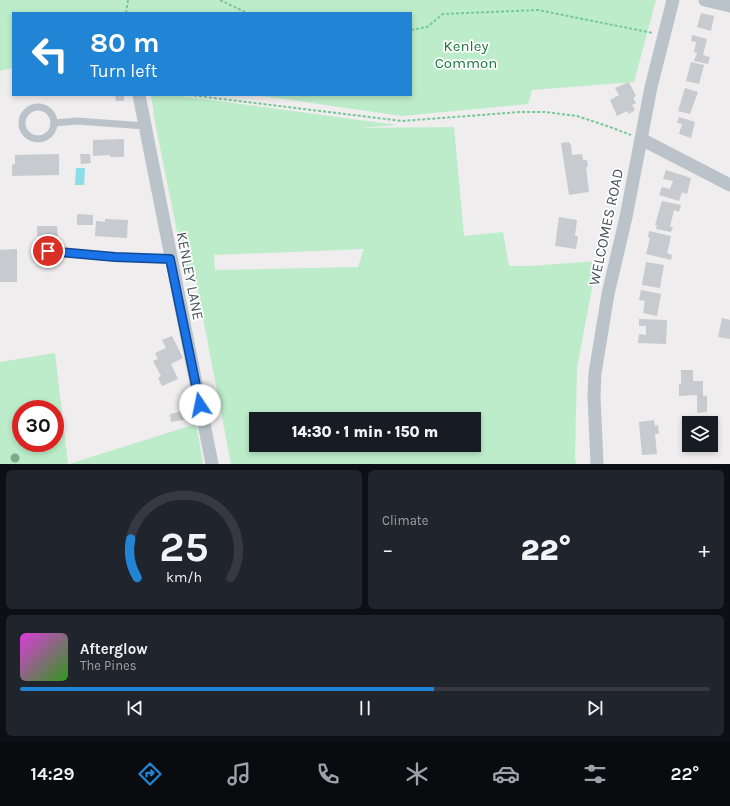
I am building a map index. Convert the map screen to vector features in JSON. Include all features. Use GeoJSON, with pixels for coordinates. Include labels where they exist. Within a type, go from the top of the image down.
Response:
{"type":"FeatureCollection","features":[{"type":"Feature","properties":{"kind":"street","name":"WELCOMES ROAD"},"geometry":{"type":"LineString","coordinates":[[597,464],[594,396],[595,373],[608,294],[626,217],[651,86],[673,0]]}},
{"type":"Feature","properties":{"kind":"street"},"geometry":{"type":"LineString","coordinates":[[704,0],[730,6]]}},
{"type":"Feature","properties":{"kind":"street","name":"KENLEY LANE"},"geometry":{"type":"LineString","coordinates":[[139,96],[170,259],[212,464]]}},
{"type":"Feature","properties":{"kind":"street"},"geometry":{"type":"LineString","coordinates":[[641,139],[730,184]]}},
{"type":"Feature","properties":{"kind":"lane"},"geometry":{"type":"LineString","coordinates":[[34,107],[40,107],[50,112],[54,122],[52,132],[48,136],[39,139],[29,137],[25,134],[22,124],[25,113],[34,107]]}},
{"type":"Feature","properties":{"kind":"lane"},"geometry":{"type":"LineString","coordinates":[[54,122],[77,121],[144,126]]}},
{"type":"Feature","properties":{"kind":"lane"},"geometry":{"type":"LineString","coordinates":[[48,251],[115,257],[170,259]]}},
{"type":"Feature","properties":{"kind":"path"},"geometry":{"type":"LineString","coordinates":[[126,12],[128,0]]}},
{"type":"Feature","properties":{"kind":"path"},"geometry":{"type":"LineString","coordinates":[[220,0],[245,12]]}},
{"type":"Feature","properties":{"kind":"path"},"geometry":{"type":"LineString","coordinates":[[412,30],[427,27],[443,14],[538,10],[664,34]]}},
{"type":"Feature","properties":{"kind":"path"},"geometry":{"type":"LineString","coordinates":[[197,96],[402,121],[520,112],[545,112],[577,116],[641,139]]}},
{"type":"Feature","properties":{"kind":"green space","name":"Kenley Common"},"geometry":{"type":"Polygon","coordinates":[[[0,0],[656,0],[634,82],[532,90],[528,104],[402,116],[263,96],[412,96],[412,12],[12,12],[12,68],[0,71],[0,0]]]}},
{"type":"Feature","properties":{"kind":"green space"},"geometry":{"type":"Polygon","coordinates":[[[151,96],[181,96],[397,125],[360,128],[454,127],[464,236],[503,232],[509,266],[531,266],[597,261],[577,368],[576,464],[231,464],[194,271],[185,271],[155,123],[151,96]],[[364,249],[214,255],[215,270],[358,267],[364,249]]]}},
{"type":"Feature","properties":{"kind":"green space"},"geometry":{"type":"Polygon","coordinates":[[[55,353],[61,400],[12,400],[12,452],[64,452],[64,430],[68,464],[0,464],[0,362],[55,353]]]}},
{"type":"Feature","properties":{"kind":"green space"},"geometry":{"type":"Polygon","coordinates":[[[196,424],[203,464],[69,464],[196,424]]]}},
{"type":"Feature","properties":{"kind":"water"},"geometry":{"type":"Polygon","coordinates":[[[76,168],[85,168],[84,185],[75,185],[76,168]]]}},
{"type":"Feature","properties":{"kind":"building"},"geometry":{"type":"Polygon","coordinates":[[[701,13],[714,16],[711,31],[697,27],[701,13]]]}},
{"type":"Feature","properties":{"kind":"building"},"geometry":{"type":"Polygon","coordinates":[[[692,35],[707,39],[703,55],[710,57],[708,64],[694,61],[697,53],[694,52],[696,42],[691,41],[692,35]]]}},
{"type":"Feature","properties":{"kind":"building"},"geometry":{"type":"Polygon","coordinates":[[[691,62],[704,65],[699,84],[686,81],[691,62]]]}},
{"type":"Feature","properties":{"kind":"building"},"geometry":{"type":"Polygon","coordinates":[[[629,82],[636,96],[633,98],[636,103],[632,105],[635,110],[629,114],[627,111],[617,116],[610,100],[619,95],[615,88],[629,82]]]}},
{"type":"Feature","properties":{"kind":"building"},"geometry":{"type":"Polygon","coordinates":[[[685,88],[698,92],[690,114],[678,111],[685,88]]]}},
{"type":"Feature","properties":{"kind":"building"},"geometry":{"type":"Polygon","coordinates":[[[115,96],[124,96],[124,101],[116,101],[115,96]]]}},
{"type":"Feature","properties":{"kind":"building"},"geometry":{"type":"Polygon","coordinates":[[[679,117],[695,122],[691,138],[679,134],[682,124],[677,123],[679,117]]]}},
{"type":"Feature","properties":{"kind":"building"},"geometry":{"type":"Polygon","coordinates":[[[124,139],[124,157],[110,157],[110,155],[93,156],[93,140],[124,139]]]}},
{"type":"Feature","properties":{"kind":"building"},"geometry":{"type":"Polygon","coordinates":[[[569,142],[571,145],[572,155],[582,154],[583,160],[587,160],[588,166],[586,167],[589,192],[569,195],[561,143],[569,142]]]}},
{"type":"Feature","properties":{"kind":"building"},"geometry":{"type":"Polygon","coordinates":[[[59,154],[59,175],[12,176],[12,165],[15,164],[15,155],[59,154]]]}},
{"type":"Feature","properties":{"kind":"building"},"geometry":{"type":"Polygon","coordinates":[[[80,154],[90,154],[91,163],[81,164],[80,154]]]}},
{"type":"Feature","properties":{"kind":"building"},"geometry":{"type":"Polygon","coordinates":[[[666,170],[691,178],[687,194],[682,192],[679,201],[659,195],[662,187],[670,189],[673,181],[663,179],[666,170]]]}},
{"type":"Feature","properties":{"kind":"building"},"geometry":{"type":"Polygon","coordinates":[[[662,201],[681,205],[679,212],[674,210],[670,227],[673,227],[671,232],[656,229],[657,225],[655,225],[662,201]]]}},
{"type":"Feature","properties":{"kind":"building"},"geometry":{"type":"Polygon","coordinates":[[[77,214],[93,215],[93,225],[77,225],[77,214]]]}},
{"type":"Feature","properties":{"kind":"building"},"geometry":{"type":"Polygon","coordinates":[[[559,217],[577,220],[575,236],[578,236],[576,249],[555,246],[559,217]]]}},
{"type":"Feature","properties":{"kind":"building"},"geometry":{"type":"Polygon","coordinates":[[[105,219],[128,220],[127,238],[95,236],[96,221],[105,222],[105,219]]]}},
{"type":"Feature","properties":{"kind":"building"},"geometry":{"type":"Polygon","coordinates":[[[37,226],[57,226],[58,236],[37,236],[37,226]]]}},
{"type":"Feature","properties":{"kind":"building"},"geometry":{"type":"Polygon","coordinates":[[[649,231],[671,236],[667,253],[672,255],[671,260],[646,254],[650,238],[648,237],[649,231]]]}},
{"type":"Feature","properties":{"kind":"building"},"geometry":{"type":"Polygon","coordinates":[[[17,249],[17,282],[0,282],[0,250],[17,249]]]}},
{"type":"Feature","properties":{"kind":"building"},"geometry":{"type":"Polygon","coordinates":[[[646,262],[664,265],[660,288],[642,285],[646,262]]]}},
{"type":"Feature","properties":{"kind":"building"},"geometry":{"type":"Polygon","coordinates":[[[641,290],[661,294],[657,316],[643,313],[645,301],[639,300],[641,290]]]}},
{"type":"Feature","properties":{"kind":"building"},"geometry":{"type":"Polygon","coordinates":[[[722,318],[730,320],[730,339],[718,337],[722,318]]]}},
{"type":"Feature","properties":{"kind":"building"},"geometry":{"type":"Polygon","coordinates":[[[639,319],[667,320],[666,344],[638,343],[639,334],[646,335],[646,326],[639,326],[639,319]]]}},
{"type":"Feature","properties":{"kind":"building"},"geometry":{"type":"Polygon","coordinates":[[[172,336],[183,358],[171,364],[178,379],[162,386],[158,378],[161,376],[153,361],[158,359],[155,353],[166,348],[162,340],[172,336]]]}},
{"type":"Feature","properties":{"kind":"building"},"geometry":{"type":"Polygon","coordinates":[[[681,370],[693,370],[693,381],[703,381],[703,396],[707,396],[707,412],[697,413],[697,395],[679,396],[681,370]]]}},
{"type":"Feature","properties":{"kind":"building"},"geometry":{"type":"Polygon","coordinates":[[[191,403],[194,418],[171,422],[170,414],[184,411],[183,404],[191,403]]]}},
{"type":"Feature","properties":{"kind":"building"},"geometry":{"type":"Polygon","coordinates":[[[654,420],[655,426],[658,425],[659,434],[655,434],[657,454],[642,455],[639,422],[654,420]]]}},
{"type":"Feature","properties":{"kind":"route"},"geometry":{"type":"LineString","coordinates":[[48,251],[115,257],[170,259],[200,405]]}}]}
